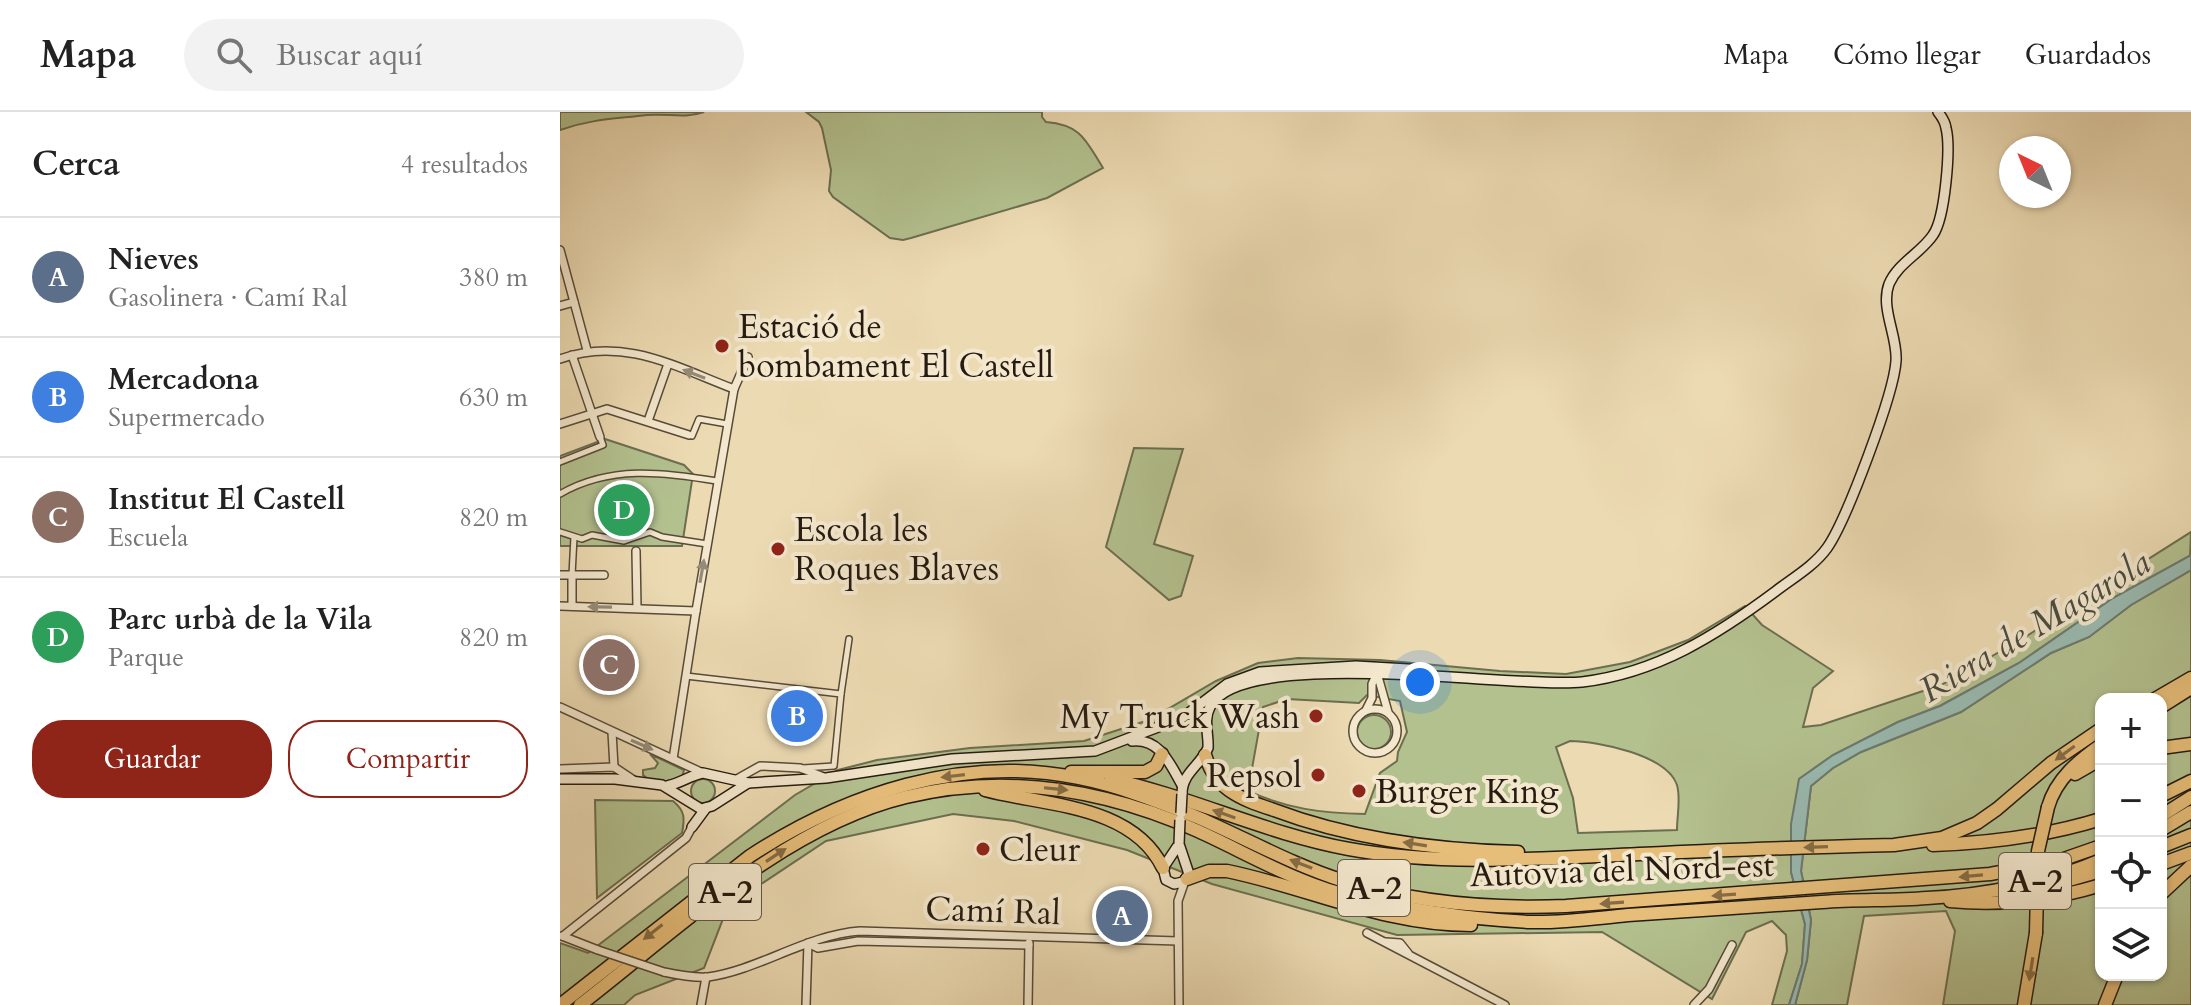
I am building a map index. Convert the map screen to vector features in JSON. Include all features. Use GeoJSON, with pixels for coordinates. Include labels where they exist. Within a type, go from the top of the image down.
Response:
{"type":"FeatureCollection","features":[{"type":"Feature","properties":{"kind":"highway"},"geometry":{"type":"LineString","coordinates":[[2165,693],[2191,678]]}},
{"type":"Feature","properties":{"kind":"highway"},"geometry":{"type":"LineString","coordinates":[[2167,703],[2191,688]]}},
{"type":"Feature","properties":{"kind":"highway"},"geometry":{"type":"LineString","coordinates":[[1077,777],[1110,778],[1311,841],[1399,856],[1510,860],[1894,845],[1942,838],[1977,823],[2051,763],[2095,733]]}},
{"type":"Feature","properties":{"kind":"highway"},"geometry":{"type":"LineString","coordinates":[[2167,747],[2191,744]]}},
{"type":"Feature","properties":{"kind":"highway"},"geometry":{"type":"LineString","coordinates":[[2024,1005],[2036,933],[2038,851],[2048,807],[2052,794],[2063,778],[2095,749]]}},
{"type":"Feature","properties":{"kind":"highway"},"geometry":{"type":"LineString","coordinates":[[1059,775],[1075,771],[1145,772],[1156,766],[1163,755]]}},
{"type":"Feature","properties":{"kind":"highway"},"geometry":{"type":"LineString","coordinates":[[1205,755],[1216,778],[1228,789],[1252,802],[1289,816],[1377,838],[1444,848],[1498,851],[1661,853]]}},
{"type":"Feature","properties":{"kind":"highway"},"geometry":{"type":"LineString","coordinates":[[2048,807],[2075,774],[2095,762]]}},
{"type":"Feature","properties":{"kind":"highway","name":"Autovia del Nord-est"},"geometry":{"type":"LineString","coordinates":[[560,1005],[750,856],[820,815],[890,789],[955,775],[1006,771],[1077,777],[1161,803],[1344,881],[1456,904],[1538,907],[2007,872],[2055,862],[2095,848]]}},
{"type":"Feature","properties":{"kind":"highway"},"geometry":{"type":"LineString","coordinates":[[2167,793],[2191,781]]}},
{"type":"Feature","properties":{"kind":"highway","name":"Autovia del Nord-est"},"geometry":{"type":"LineString","coordinates":[[580,1005],[754,870],[804,837],[856,813],[904,798],[1005,784],[1103,797],[1194,830],[1333,891],[1446,915],[1534,922],[1966,894],[2027,883],[2095,862]]}},
{"type":"Feature","properties":{"kind":"highway"},"geometry":{"type":"LineString","coordinates":[[978,788],[1053,802],[1125,827],[1146,842],[1166,864]]}},
{"type":"Feature","properties":{"kind":"highway"},"geometry":{"type":"LineString","coordinates":[[2167,812],[2191,797]]}},
{"type":"Feature","properties":{"kind":"highway"},"geometry":{"type":"LineString","coordinates":[[2167,826],[2191,812]]}},
{"type":"Feature","properties":{"kind":"highway"},"geometry":{"type":"LineString","coordinates":[[1894,845],[1971,844],[2020,838],[2095,821]]}},
{"type":"Feature","properties":{"kind":"highway"},"geometry":{"type":"LineString","coordinates":[[2167,845],[2191,835]]}},
{"type":"Feature","properties":{"kind":"highway"},"geometry":{"type":"LineString","coordinates":[[2167,862],[2191,853]]}},
{"type":"Feature","properties":{"kind":"highway"},"geometry":{"type":"LineString","coordinates":[[2167,888],[2191,866]]}},
{"type":"Feature","properties":{"kind":"highway"},"geometry":{"type":"LineString","coordinates":[[1186,880],[1209,871],[1227,871],[1381,915],[1446,925],[1534,922]]}},
{"type":"Feature","properties":{"kind":"highway"},"geometry":{"type":"LineString","coordinates":[[1966,894],[2025,891],[2095,873]]}},
{"type":"Feature","properties":{"kind":"highway"},"geometry":{"type":"LineString","coordinates":[[1927,898],[1970,903],[2014,902],[2095,887]]}},
{"type":"Feature","properties":{"kind":"highway"},"geometry":{"type":"LineString","coordinates":[[2105,1005],[2115,981]]}},
{"type":"Feature","properties":{"kind":"main road"},"geometry":{"type":"LineString","coordinates":[[560,779],[635,781],[667,786],[708,774],[748,783],[826,778],[952,759],[1095,751],[1182,718],[1227,684],[1260,672],[1397,671],[1537,683],[1579,682],[1624,674],[1663,662],[1696,645],[1768,597],[1813,563],[1827,547],[1864,462],[1894,375],[1896,353],[1888,288],[1896,272],[1929,240],[1939,222],[1948,139],[1944,120],[1938,112]]}},
{"type":"Feature","properties":{"kind":"main road"},"geometry":{"type":"LineString","coordinates":[[1179,844],[1166,864],[1165,878],[1177,884],[1186,880],[1189,871],[1179,844],[1182,790],[1193,765],[1205,755],[1208,715],[1213,703],[1224,694],[1249,681],[1358,670],[1377,673],[1397,671]]}},
{"type":"Feature","properties":{"kind":"main road"},"geometry":{"type":"LineString","coordinates":[[1182,718],[1193,719],[1206,731]]}},
{"type":"Feature","properties":{"kind":"main road"},"geometry":{"type":"LineString","coordinates":[[1167,724],[1160,734],[1163,755],[1182,790]]}},
{"type":"Feature","properties":{"kind":"main road"},"geometry":{"type":"LineString","coordinates":[[1125,741],[1147,741],[1183,767],[1193,765]]}},
{"type":"Feature","properties":{"kind":"main road"},"geometry":{"type":"LineString","coordinates":[[708,774],[718,781],[717,802]]}},
{"type":"Feature","properties":{"kind":"main road"},"geometry":{"type":"LineString","coordinates":[[689,779],[685,788],[692,827]]}},
{"type":"Feature","properties":{"kind":"main road"},"geometry":{"type":"LineString","coordinates":[[692,827],[706,808],[748,783]]}},
{"type":"Feature","properties":{"kind":"main road"},"geometry":{"type":"LineString","coordinates":[[667,786],[688,802],[706,808]]}},
{"type":"Feature","properties":{"kind":"main road"},"geometry":{"type":"LineString","coordinates":[[1166,864],[1179,859],[1186,863]]}},
{"type":"Feature","properties":{"kind":"street"},"geometry":{"type":"LineString","coordinates":[[560,250],[587,350]]}},
{"type":"Feature","properties":{"kind":"street"},"geometry":{"type":"LineString","coordinates":[[560,306],[574,302]]}},
{"type":"Feature","properties":{"kind":"street"},"geometry":{"type":"LineString","coordinates":[[560,359],[587,350],[612,349],[637,353],[734,389]]}},
{"type":"Feature","properties":{"kind":"street"},"geometry":{"type":"LineString","coordinates":[[560,462],[603,445],[572,355]]}},
{"type":"Feature","properties":{"kind":"street"},"geometry":{"type":"LineString","coordinates":[[673,759],[727,424],[734,389],[748,357]]}},
{"type":"Feature","properties":{"kind":"street"},"geometry":{"type":"LineString","coordinates":[[648,421],[668,364]]}},
{"type":"Feature","properties":{"kind":"street"},"geometry":{"type":"LineString","coordinates":[[560,424],[607,409],[692,436],[699,419],[727,424]]}},
{"type":"Feature","properties":{"kind":"street"},"geometry":{"type":"LineString","coordinates":[[560,494],[592,479],[635,472],[717,481]]}},
{"type":"Feature","properties":{"kind":"street"},"geometry":{"type":"LineString","coordinates":[[560,532],[582,539],[592,535],[624,541],[650,532],[662,537],[707,544]]}},
{"type":"Feature","properties":{"kind":"street"},"geometry":{"type":"LineString","coordinates":[[572,606],[574,537]]}},
{"type":"Feature","properties":{"kind":"street"},"geometry":{"type":"LineString","coordinates":[[634,537],[637,608]]}},
{"type":"Feature","properties":{"kind":"street"},"geometry":{"type":"LineString","coordinates":[[560,575],[604,575]]}},
{"type":"Feature","properties":{"kind":"street"},"geometry":{"type":"LineString","coordinates":[[560,606],[696,611]]}},
{"type":"Feature","properties":{"kind":"street"},"geometry":{"type":"LineString","coordinates":[[735,780],[760,766],[834,766],[849,639]]}},
{"type":"Feature","properties":{"kind":"street"},"geometry":{"type":"LineString","coordinates":[[1358,670],[1372,684],[1374,693],[1353,729],[1358,745],[1369,752],[1382,751],[1392,744],[1396,725],[1383,698],[1377,673]]}},
{"type":"Feature","properties":{"kind":"street"},"geometry":{"type":"LineString","coordinates":[[1382,685],[1397,671]]}},
{"type":"Feature","properties":{"kind":"street"},"geometry":{"type":"LineString","coordinates":[[1372,684],[1377,673]]}},
{"type":"Feature","properties":{"kind":"street"},"geometry":{"type":"LineString","coordinates":[[686,676],[841,694]]}},
{"type":"Feature","properties":{"kind":"street"},"geometry":{"type":"LineString","coordinates":[[560,707],[708,774]]}},
{"type":"Feature","properties":{"kind":"street"},"geometry":{"type":"LineString","coordinates":[[1366,710],[1378,709],[1389,714]]}},
{"type":"Feature","properties":{"kind":"street"},"geometry":{"type":"LineString","coordinates":[[612,732],[614,767]]}},
{"type":"Feature","properties":{"kind":"street"},"geometry":{"type":"LineString","coordinates":[[673,759],[684,767],[689,779]]}},
{"type":"Feature","properties":{"kind":"street"},"geometry":{"type":"LineString","coordinates":[[560,769],[614,767],[635,781]]}},
{"type":"Feature","properties":{"kind":"street"},"geometry":{"type":"LineString","coordinates":[[800,768],[826,778]]}},
{"type":"Feature","properties":{"kind":"street"},"geometry":{"type":"LineString","coordinates":[[561,935],[686,838],[692,827]]}},
{"type":"Feature","properties":{"kind":"street"},"geometry":{"type":"LineString","coordinates":[[1179,1005],[1178,901],[1186,880]]}},
{"type":"Feature","properties":{"kind":"street"},"geometry":{"type":"LineString","coordinates":[[1170,883],[1178,901]]}},
{"type":"Feature","properties":{"kind":"street","name":"Camí Ral"},"geometry":{"type":"LineString","coordinates":[[561,935],[664,972],[706,977],[808,943],[860,931],[1029,941],[1178,941]]}},
{"type":"Feature","properties":{"kind":"street"},"geometry":{"type":"LineString","coordinates":[[1367,933],[1505,1005]]}},
{"type":"Feature","properties":{"kind":"street"},"geometry":{"type":"LineString","coordinates":[[1028,1005],[1029,941]]}},
{"type":"Feature","properties":{"kind":"street"},"geometry":{"type":"LineString","coordinates":[[806,1005],[808,943]]}},
{"type":"Feature","properties":{"kind":"street"},"geometry":{"type":"LineString","coordinates":[[1694,1005],[1709,989],[1732,945]]}},
{"type":"Feature","properties":{"kind":"street"},"geometry":{"type":"LineString","coordinates":[[701,1005],[706,977]]}},
{"type":"Feature","properties":{"kind":"green space"},"geometry":{"type":"Polygon","coordinates":[[[560,112],[704,112],[603,120],[560,130],[560,112]]]}},
{"type":"Feature","properties":{"kind":"green space"},"geometry":{"type":"Polygon","coordinates":[[[806,112],[1042,112],[1046,122],[1068,127],[1082,136],[1103,168],[1047,198],[911,238],[890,238],[829,191],[831,170],[822,128],[806,112]]]}},
{"type":"Feature","properties":{"kind":"green space"},"geometry":{"type":"Polygon","coordinates":[[[605,439],[684,465],[693,474],[682,546],[560,546],[560,456],[605,439]]]}},
{"type":"Feature","properties":{"kind":"green space"},"geometry":{"type":"Polygon","coordinates":[[[1134,448],[1183,449],[1154,544],[1193,556],[1181,596],[1169,600],[1106,547],[1134,448]]]}},
{"type":"Feature","properties":{"kind":"green space"},"geometry":{"type":"Polygon","coordinates":[[[2191,532],[2190,556],[2113,598],[2019,663],[1940,706],[1898,722],[1833,755],[1799,779],[1791,872],[1805,924],[1802,964],[1789,1005],[1772,1005],[1787,951],[1786,935],[1772,921],[1746,932],[1712,999],[1602,932],[1397,935],[1212,884],[1127,850],[1014,821],[953,814],[826,841],[728,906],[704,968],[635,995],[624,1005],[560,1005],[560,943],[588,953],[795,795],[838,770],[877,760],[970,748],[1084,741],[1149,720],[1216,681],[1258,663],[1298,658],[1380,660],[1566,674],[1630,662],[1688,640],[1745,606],[1762,625],[1833,671],[1813,688],[1803,727],[1821,725],[1941,685],[2022,639],[2191,532]],[[1367,695],[1359,703],[1287,699],[1263,707],[1248,791],[1305,809],[1365,814],[1380,773],[1397,761],[1407,732],[1400,701],[1367,695]],[[1570,741],[1556,747],[1573,798],[1578,833],[1677,830],[1679,801],[1677,785],[1671,774],[1660,765],[1630,752],[1570,741]]]}},
{"type":"Feature","properties":{"kind":"green space"},"geometry":{"type":"Polygon","coordinates":[[[2191,570],[2191,1005],[1943,1005],[1955,931],[1946,911],[1864,916],[1847,1005],[1795,1005],[1807,960],[1811,920],[1801,871],[1811,786],[1833,768],[1861,752],[1961,712],[2051,653],[2089,637],[2131,605],[2191,570]]]}},
{"type":"Feature","properties":{"kind":"green space"},"geometry":{"type":"Polygon","coordinates":[[[1374,715],[1386,720],[1391,732],[1386,744],[1374,749],[1362,744],[1357,732],[1362,720],[1374,715]]]}},
{"type":"Feature","properties":{"kind":"green space"},"geometry":{"type":"Polygon","coordinates":[[[650,754],[684,770],[682,778],[661,781],[643,775],[643,770],[655,768],[658,763],[650,754]]]}},
{"type":"Feature","properties":{"kind":"green space"},"geometry":{"type":"Polygon","coordinates":[[[703,779],[712,782],[715,791],[712,800],[703,803],[694,800],[691,791],[694,782],[703,779]]]}},
{"type":"Feature","properties":{"kind":"green space"},"geometry":{"type":"Polygon","coordinates":[[[595,800],[673,801],[684,819],[682,833],[597,898],[595,800]]]}},
{"type":"Feature","properties":{"kind":"water"},"geometry":{"type":"Polygon","coordinates":[[[2191,555],[2191,570],[2131,605],[2089,637],[2051,653],[1961,712],[1861,752],[1833,768],[1811,786],[1801,871],[1811,920],[1807,960],[1795,1005],[1789,1005],[1802,964],[1805,924],[1791,872],[1791,824],[1799,779],[1833,755],[1898,722],[1940,706],[2019,663],[2113,598],[2191,555]]]}},
{"type":"Feature","properties":{"kind":"place","name":"Estació de bombament El Castell"},"geometry":{"type":"Point","coordinates":[722,346]}},
{"type":"Feature","properties":{"kind":"place","name":"Parc urbà de la Vila"},"geometry":{"type":"Point","coordinates":[624,510]}},
{"type":"Feature","properties":{"kind":"place","name":"Escola les Roques Blaves"},"geometry":{"type":"Point","coordinates":[778,549]}},
{"type":"Feature","properties":{"kind":"place","name":"Institut El Castell"},"geometry":{"type":"Point","coordinates":[609,665]}},
{"type":"Feature","properties":{"kind":"place","name":"Mercadona"},"geometry":{"type":"Point","coordinates":[797,716]}},
{"type":"Feature","properties":{"kind":"place","name":"My Truck Wash"},"geometry":{"type":"Point","coordinates":[1316,716]}},
{"type":"Feature","properties":{"kind":"place","name":"Repsol"},"geometry":{"type":"Point","coordinates":[1318,775]}},
{"type":"Feature","properties":{"kind":"place","name":"Burger King"},"geometry":{"type":"Point","coordinates":[1359,791]}},
{"type":"Feature","properties":{"kind":"place","name":"Cleur"},"geometry":{"type":"Point","coordinates":[983,849]}},
{"type":"Feature","properties":{"kind":"place","name":"Nieves"},"geometry":{"type":"Point","coordinates":[1122,916]}},
{"type":"Feature","properties":{"kind":"water label","name":"Riera de Magarola"},"geometry":{"type":"Point","coordinates":[2034,625]}}]}
